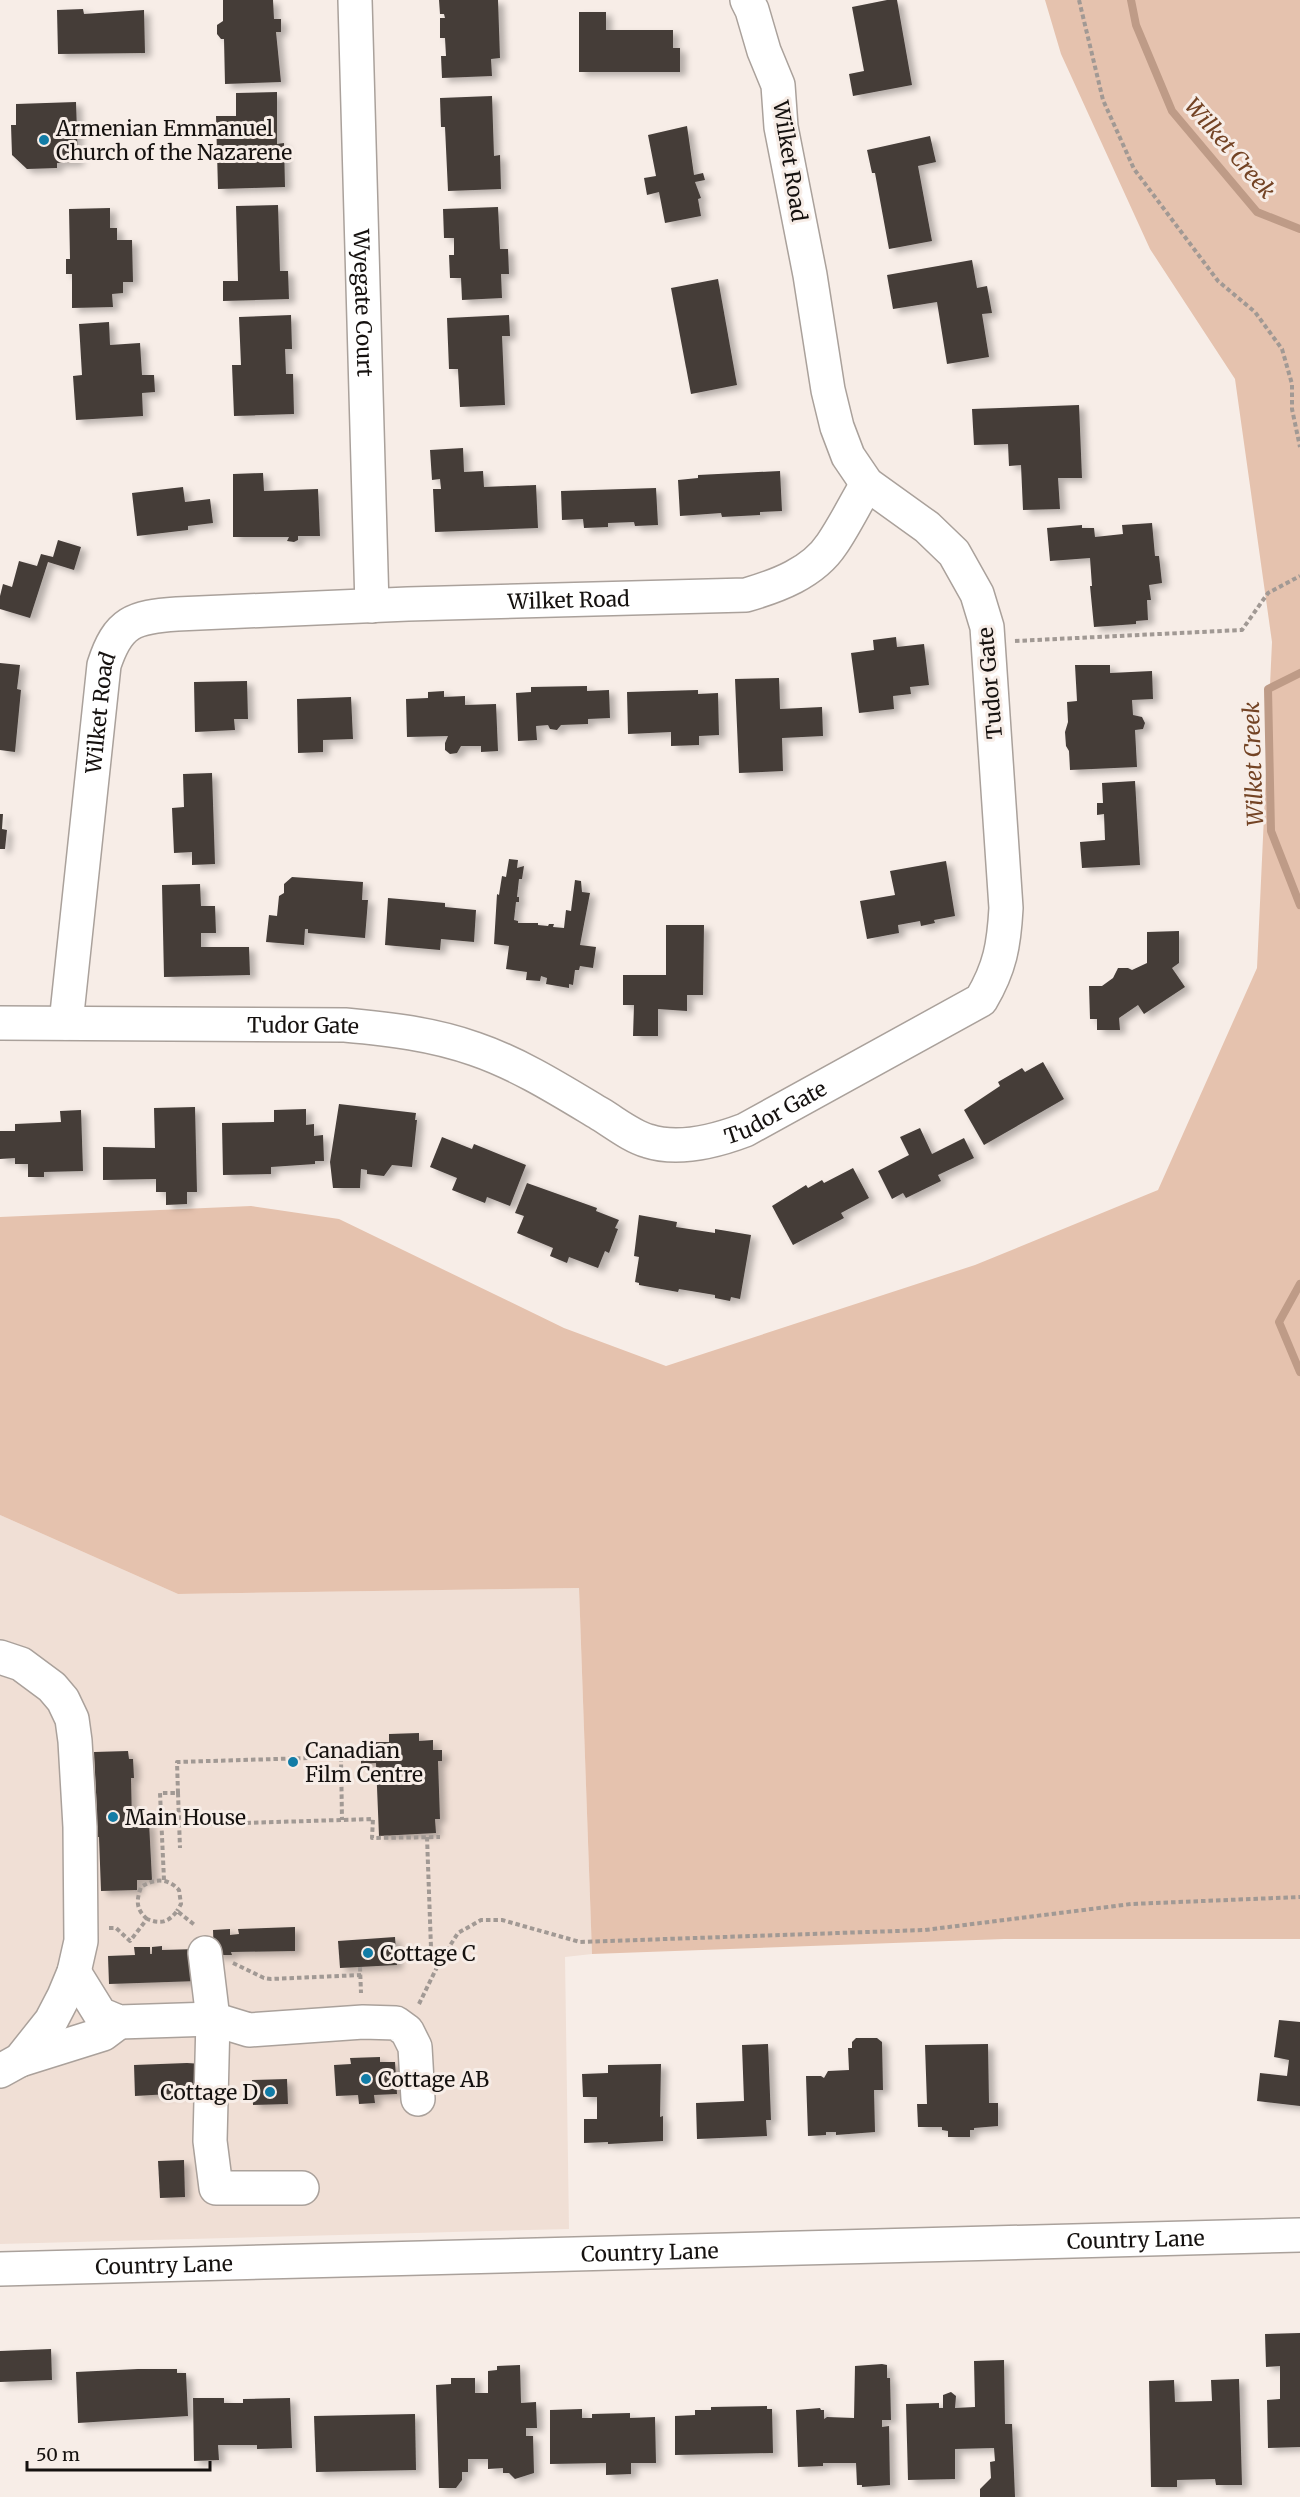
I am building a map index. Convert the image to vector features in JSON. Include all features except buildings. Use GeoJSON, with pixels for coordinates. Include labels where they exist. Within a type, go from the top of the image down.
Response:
{"type":"FeatureCollection","features":[{"type":"Feature","properties":{"kind":"street","name":"Wyegate Court"},"geometry":{"type":"LineString","coordinates":[[355,0],[372,606]]}},
{"type":"Feature","properties":{"kind":"street","name":"Wilket Road"},"geometry":{"type":"LineString","coordinates":[[66,1023],[104,665],[112,640],[129,623],[149,616],[372,606],[746,595],[779,585],[806,570],[831,546],[867,484],[848,456],[832,408],[781,128],[777,85],[747,0]]}},
{"type":"Feature","properties":{"kind":"street","name":"Tudor Gate"},"geometry":{"type":"LineString","coordinates":[[0,1023],[345,1025],[386,1029],[476,1049],[549,1084],[647,1141],[673,1144],[706,1142],[745,1130],[981,1000],[995,977],[1004,945],[1006,908],[987,627],[977,594],[954,553],[927,527],[867,484]]}},
{"type":"Feature","properties":{"kind":"street"},"geometry":{"type":"LineString","coordinates":[[0,1657],[21,1664],[52,1687],[63,1700],[72,1719],[80,1827],[79,1956],[64,1996],[51,2021],[10,2065]]}},
{"type":"Feature","properties":{"kind":"street"},"geometry":{"type":"LineString","coordinates":[[205,1957],[213,2019],[210,2141],[216,2188],[302,2188]]}},
{"type":"Feature","properties":{"kind":"street"},"geometry":{"type":"LineString","coordinates":[[74,1972],[100,2014],[119,2022],[213,2019],[249,2030],[363,2022],[396,2023],[407,2031],[415,2047],[418,2100]]}},
{"type":"Feature","properties":{"kind":"street"},"geometry":{"type":"LineString","coordinates":[[10,2065],[103,2034],[119,2022]]}},
{"type":"Feature","properties":{"kind":"street","name":"Country Lane"},"geometry":{"type":"LineString","coordinates":[[0,2269],[1300,2235]]}},
{"type":"Feature","properties":{"kind":"path"},"geometry":{"type":"LineString","coordinates":[[1079,0],[1103,100],[1134,170],[1218,281],[1255,312],[1282,350],[1292,384],[1292,409],[1300,447]]}},
{"type":"Feature","properties":{"kind":"path"},"geometry":{"type":"LineString","coordinates":[[988,642],[1242,630],[1268,593],[1300,576]]}},
{"type":"Feature","properties":{"kind":"path"},"geometry":{"type":"LineString","coordinates":[[180,1848],[177,1762],[341,1757],[342,1820]]}},
{"type":"Feature","properties":{"kind":"path"},"geometry":{"type":"LineString","coordinates":[[164,1880],[160,1793],[178,1793]]}},
{"type":"Feature","properties":{"kind":"path"},"geometry":{"type":"LineString","coordinates":[[179,1824],[373,1819],[372,1838],[440,1836]]}},
{"type":"Feature","properties":{"kind":"path"},"geometry":{"type":"LineString","coordinates":[[428,1837],[431,1948],[439,1963]]}},
{"type":"Feature","properties":{"kind":"path"},"geometry":{"type":"LineString","coordinates":[[156,1880],[164,1880],[179,1890],[181,1904],[171,1919],[156,1923],[147,1919],[140,1912],[137,1898],[141,1887],[156,1880]]}},
{"type":"Feature","properties":{"kind":"path"},"geometry":{"type":"LineString","coordinates":[[396,2023],[413,2014],[439,1963],[458,1933],[481,1920],[502,1920],[580,1942],[925,1930],[1131,1904],[1300,1897]]}},
{"type":"Feature","properties":{"kind":"path"},"geometry":{"type":"LineString","coordinates":[[177,1911],[202,1931],[205,1957],[233,1962],[264,1978],[361,1975]]}},
{"type":"Feature","properties":{"kind":"path"},"geometry":{"type":"LineString","coordinates":[[81,1930],[116,1928],[130,1941],[147,1919]]}},
{"type":"Feature","properties":{"kind":"shaded area"},"geometry":{"type":"Polygon","coordinates":[[[1045,0],[1300,0],[1300,1939],[1004,1939],[592,1954],[579,1588],[178,1594],[0,1515],[0,1217],[251,1206],[339,1219],[564,1328],[666,1366],[975,1265],[1158,1190],[1257,968],[1272,642],[1235,379],[1150,249],[1061,54],[1045,0]]]}},
{"type":"Feature","properties":{"kind":"shaded area","name":"Canadian Film Centre"},"geometry":{"type":"Polygon","coordinates":[[[0,1515],[178,1594],[579,1588],[592,1954],[565,1957],[569,2229],[0,2244],[0,1515]]]}},
{"type":"Feature","properties":{"kind":"waterway","name":"Wilket Creek"},"geometry":{"type":"LineString","coordinates":[[1131,0],[1136,25],[1172,111],[1257,212],[1300,229]]}},
{"type":"Feature","properties":{"kind":"waterway","name":"Wilket Creek"},"geometry":{"type":"LineString","coordinates":[[1300,673],[1268,689],[1271,831],[1300,905]]}},
{"type":"Feature","properties":{"kind":"waterway","name":"Wilket Creek"},"geometry":{"type":"LineString","coordinates":[[1300,1284],[1279,1322],[1300,1372]]}},
{"type":"Feature","properties":{"kind":"place","name":"Armenian Emmanuel Church of the Nazarene"},"geometry":{"type":"Point","coordinates":[44,140]}},
{"type":"Feature","properties":{"kind":"place","name":"Canadian Film Centre"},"geometry":{"type":"Point","coordinates":[293,1762]}},
{"type":"Feature","properties":{"kind":"place","name":"Main House"},"geometry":{"type":"Point","coordinates":[113,1817]}},
{"type":"Feature","properties":{"kind":"place","name":"Cottage C"},"geometry":{"type":"Point","coordinates":[368,1953]}},
{"type":"Feature","properties":{"kind":"place","name":"Cottage AB"},"geometry":{"type":"Point","coordinates":[366,2079]}},
{"type":"Feature","properties":{"kind":"place","name":"Cottage D"},"geometry":{"type":"Point","coordinates":[270,2092]}}]}
